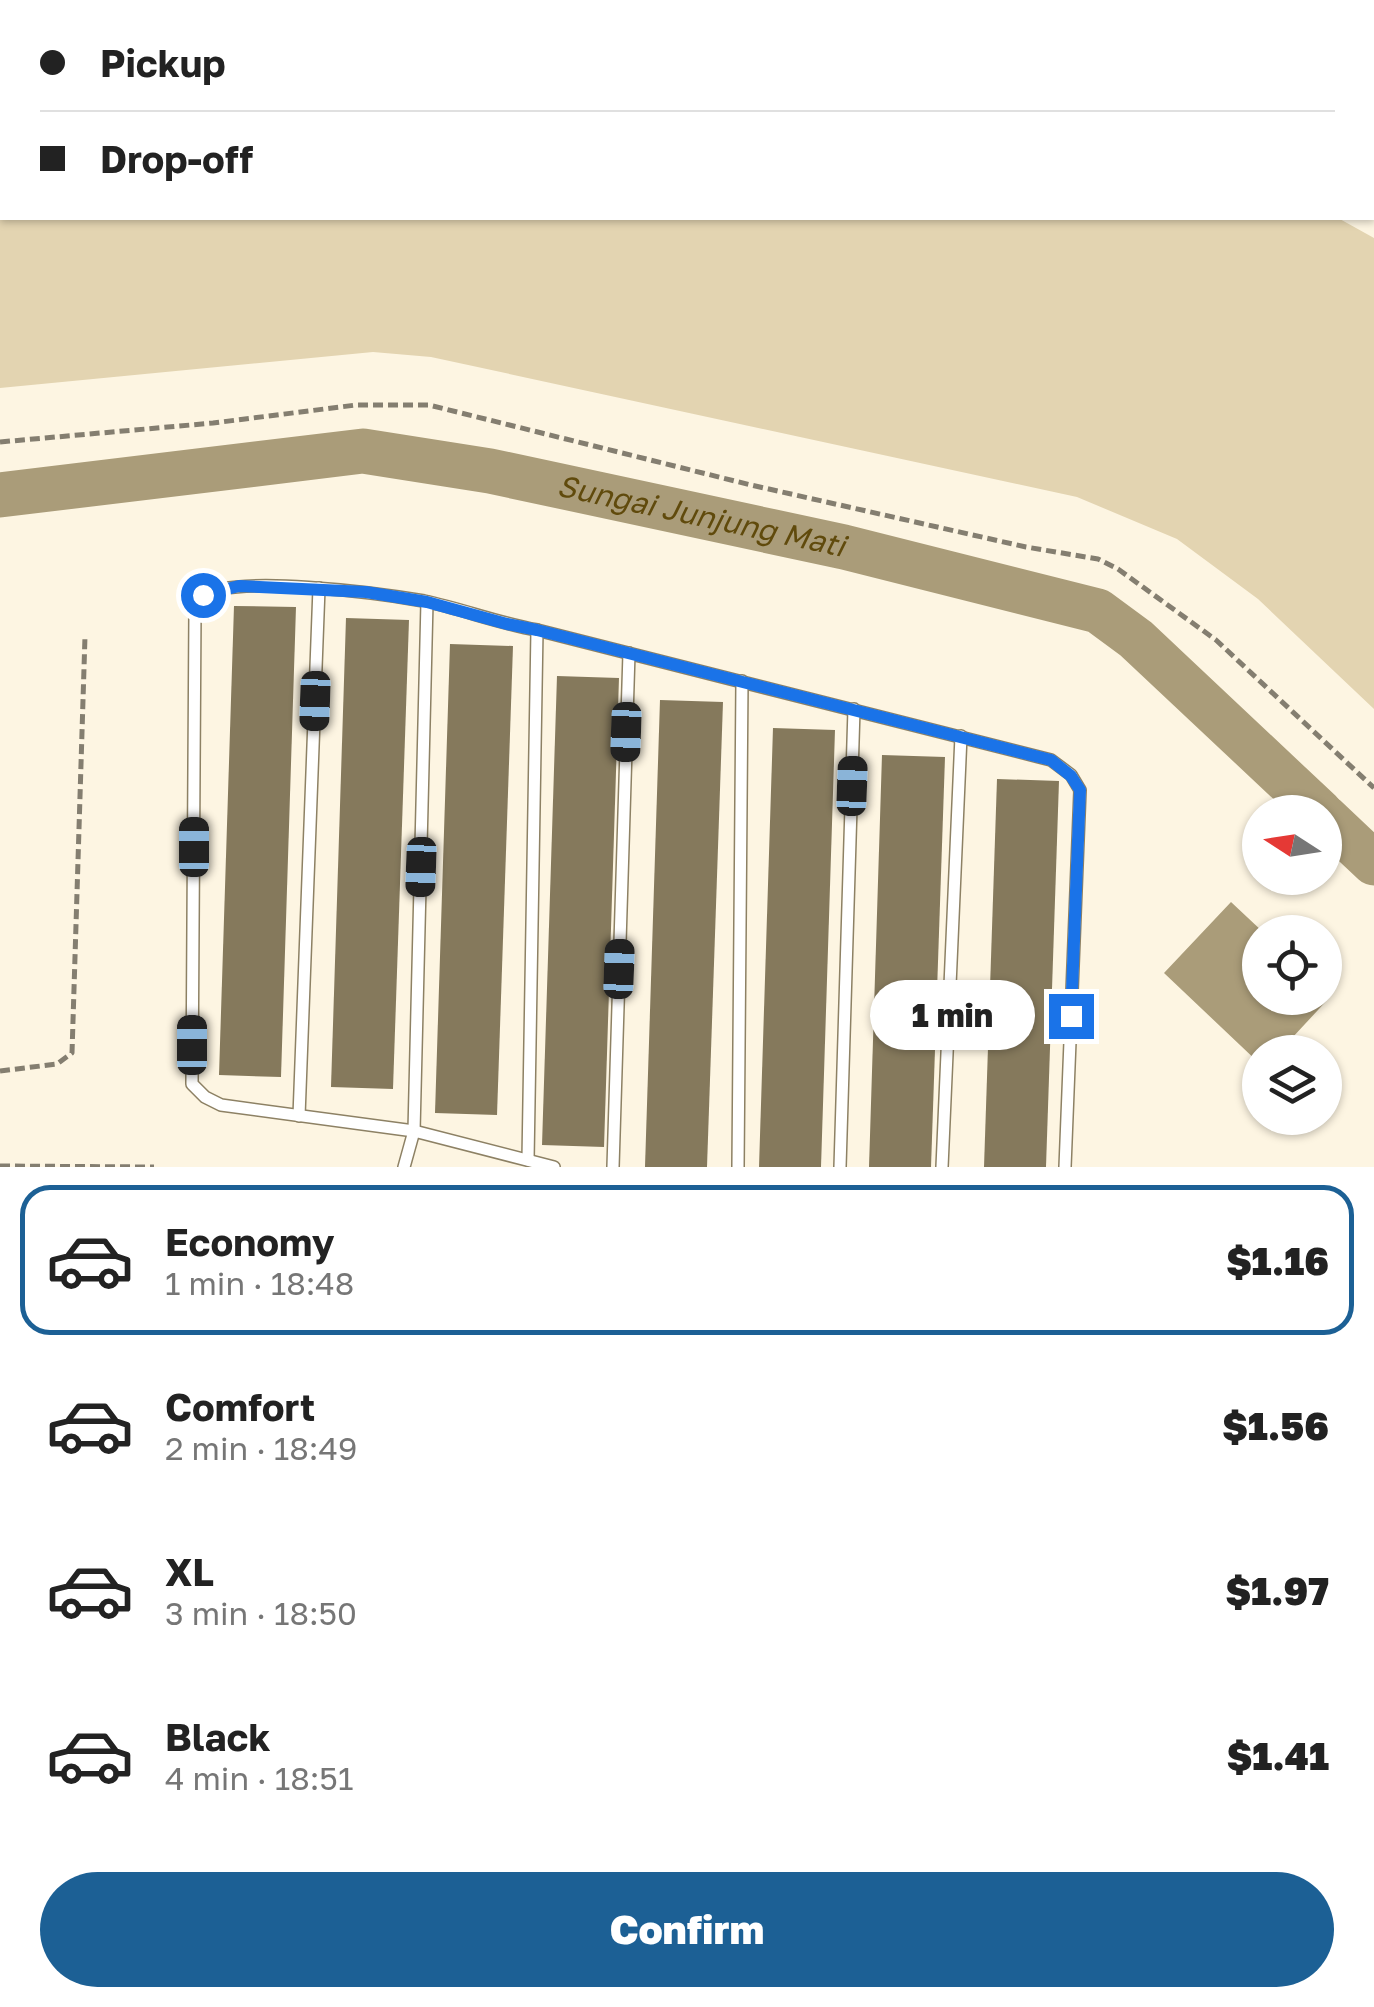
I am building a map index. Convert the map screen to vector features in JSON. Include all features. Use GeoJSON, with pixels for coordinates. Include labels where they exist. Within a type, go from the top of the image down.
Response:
{"type":"FeatureCollection","features":[{"type":"Feature","properties":{"kind":"lane"},"geometry":{"type":"LineString","coordinates":[[554,1167],[414,1131],[221,1105],[192,1084],[195,610],[203,595],[239,586],[319,588],[427,602],[1051,760],[1071,776],[1080,790],[1066,1167]]}},
{"type":"Feature","properties":{"kind":"lane"},"geometry":{"type":"LineString","coordinates":[[299,1116],[319,588]]}},
{"type":"Feature","properties":{"kind":"lane"},"geometry":{"type":"LineString","coordinates":[[404,1167],[414,1131],[427,602]]}},
{"type":"Feature","properties":{"kind":"lane"},"geometry":{"type":"LineString","coordinates":[[528,1160],[537,630]]}},
{"type":"Feature","properties":{"kind":"lane"},"geometry":{"type":"LineString","coordinates":[[614,1167],[629,652]]}},
{"type":"Feature","properties":{"kind":"lane"},"geometry":{"type":"LineString","coordinates":[[738,1167],[742,681]]}},
{"type":"Feature","properties":{"kind":"lane"},"geometry":{"type":"LineString","coordinates":[[840,1167],[854,709]]}},
{"type":"Feature","properties":{"kind":"lane"},"geometry":{"type":"LineString","coordinates":[[942,1167],[962,736]]}},
{"type":"Feature","properties":{"kind":"path"},"geometry":{"type":"LineString","coordinates":[[0,442],[213,423],[356,405],[429,405],[751,485],[1026,547],[1098,558],[1216,640],[1374,788]]}},
{"type":"Feature","properties":{"kind":"path"},"geometry":{"type":"LineString","coordinates":[[0,1071],[57,1064],[72,1053],[85,636]]}},
{"type":"Feature","properties":{"kind":"path"},"geometry":{"type":"LineString","coordinates":[[0,1166],[154,1167]]}},
{"type":"Feature","properties":{"kind":"shaded area"},"geometry":{"type":"Polygon","coordinates":[[[0,220],[1342,220],[1374,238],[1374,709],[1258,599],[1177,539],[1077,497],[431,357],[373,352],[0,388],[0,220]]]}},
{"type":"Feature","properties":{"kind":"shaded area"},"geometry":{"type":"Polygon","coordinates":[[[1231,902],[1245,915],[1242,1015],[1313,1015],[1295,1035],[1242,1035],[1242,1047],[1164,973],[1231,902]]]}},
{"type":"Feature","properties":{"kind":"building"},"geometry":{"type":"Polygon","coordinates":[[[234,606],[296,607],[281,1077],[219,1075],[234,606]]]}},
{"type":"Feature","properties":{"kind":"building"},"geometry":{"type":"Polygon","coordinates":[[[346,618],[409,620],[393,1089],[331,1087],[346,618]]]}},
{"type":"Feature","properties":{"kind":"building"},"geometry":{"type":"Polygon","coordinates":[[[450,644],[513,646],[497,1115],[435,1113],[450,644]]]}},
{"type":"Feature","properties":{"kind":"building"},"geometry":{"type":"Polygon","coordinates":[[[557,676],[619,678],[604,1147],[542,1145],[557,676]]]}},
{"type":"Feature","properties":{"kind":"building"},"geometry":{"type":"Polygon","coordinates":[[[660,700],[723,702],[707,1167],[645,1167],[660,700]]]}},
{"type":"Feature","properties":{"kind":"building"},"geometry":{"type":"Polygon","coordinates":[[[773,728],[835,730],[821,1167],[759,1167],[773,728]]]}},
{"type":"Feature","properties":{"kind":"building"},"geometry":{"type":"Polygon","coordinates":[[[882,755],[945,757],[931,1167],[869,1167],[882,755]]]}},
{"type":"Feature","properties":{"kind":"building"},"geometry":{"type":"Polygon","coordinates":[[[997,779],[1059,781],[1046,1167],[984,1167],[997,779]]]}},
{"type":"Feature","properties":{"kind":"waterway","name":"Sungai Junjung Mati"},"geometry":{"type":"LineString","coordinates":[[0,495],[363,451],[490,471],[844,547],[1098,611],[1136,639],[1302,795]]}},
{"type":"Feature","properties":{"kind":"waterway","name":"Sungai Junjung Mati"},"geometry":{"type":"LineString","coordinates":[[1342,833],[1374,863]]}},
{"type":"Feature","properties":{"kind":"route"},"geometry":{"type":"LineString","coordinates":[[203,595],[239,586],[304,587],[427,602],[1051,760],[1071,776],[1080,790],[1071,1016]]}}]}
